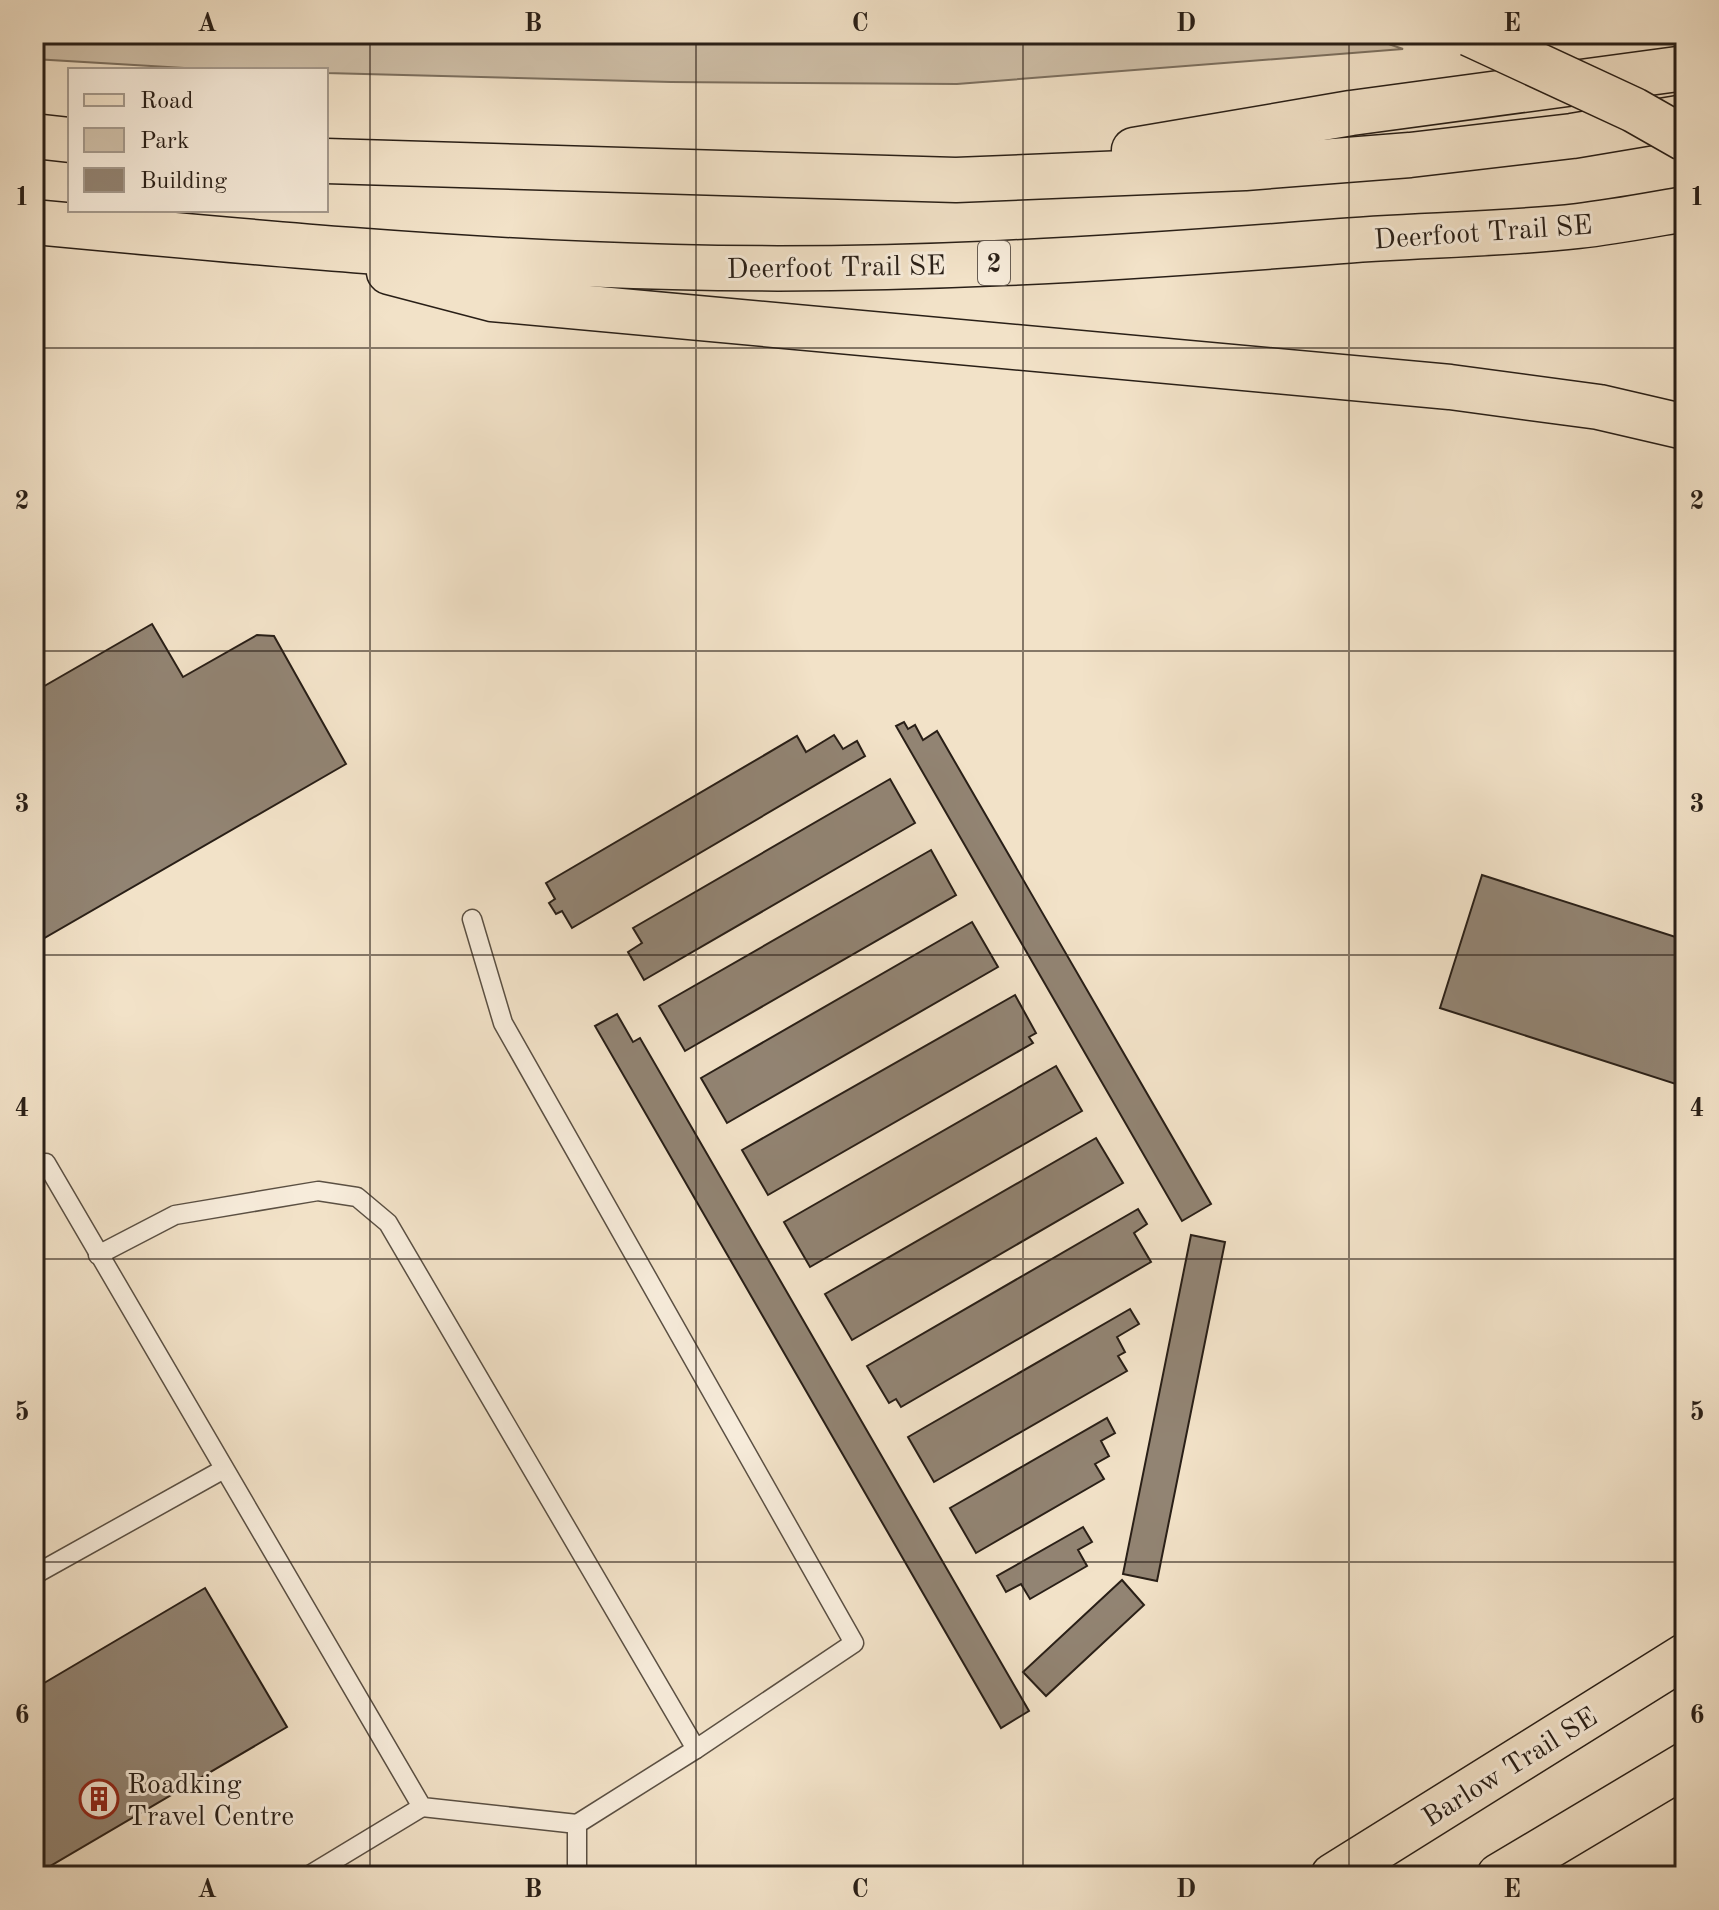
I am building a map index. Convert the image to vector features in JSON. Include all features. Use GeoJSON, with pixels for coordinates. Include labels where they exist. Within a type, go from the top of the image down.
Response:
{"type":"FeatureCollection","features":[{"type":"Feature","properties":{"kind":"main road"},"geometry":{"type":"LineString","coordinates":[[1470,34],[1634,110],[1685,139]]}},
{"type":"Feature","properties":{"kind":"main road"},"geometry":{"type":"LineString","coordinates":[[956,180],[1351,113],[1685,68]]}},
{"type":"Feature","properties":{"kind":"main road"},"geometry":{"type":"LineString","coordinates":[[328,161],[956,180],[1245,168],[1410,155],[1572,136],[1685,117]]}},
{"type":"Feature","properties":{"kind":"main road"},"geometry":{"type":"LineString","coordinates":[[34,136],[68,140]]}},
{"type":"Feature","properties":{"kind":"main road","name":"Deerfoot Trail SE"},"geometry":{"type":"LineString","coordinates":[[34,222],[298,247],[645,266],[897,267],[1127,258],[1578,226],[1685,209]]}},
{"type":"Feature","properties":{"kind":"main road"},"geometry":{"type":"LineString","coordinates":[[298,247],[492,299],[1450,387],[1599,407],[1685,427]]}},
{"type":"Feature","properties":{"kind":"main road","name":"Barlow Trail SE"},"geometry":{"type":"LineString","coordinates":[[1333,1876],[1685,1656]]}},
{"type":"Feature","properties":{"kind":"main road"},"geometry":{"type":"LineString","coordinates":[[1499,1876],[1685,1765]]}},
{"type":"Feature","properties":{"kind":"lane"},"geometry":{"type":"LineString","coordinates":[[308,1876],[422,1807],[577,1824],[854,1643],[503,1023],[472,919]]}},
{"type":"Feature","properties":{"kind":"lane"},"geometry":{"type":"LineString","coordinates":[[46,1163],[422,1807]]}},
{"type":"Feature","properties":{"kind":"lane"},"geometry":{"type":"LineString","coordinates":[[98,1255],[175,1215],[318,1191],[357,1197],[388,1223],[696,1749]]}},
{"type":"Feature","properties":{"kind":"lane"},"geometry":{"type":"LineString","coordinates":[[34,1575],[224,1469]]}},
{"type":"Feature","properties":{"kind":"lane"},"geometry":{"type":"LineString","coordinates":[[577,1824],[577,1876]]}},
{"type":"Feature","properties":{"kind":"green space"},"geometry":{"type":"Polygon","coordinates":[[[34,34],[1360,34],[1403,49],[957,84],[671,82],[328,73],[328,68],[185,68],[34,59],[34,34]]]}},
{"type":"Feature","properties":{"kind":"building"},"geometry":{"type":"Polygon","coordinates":[[[152,624],[183,677],[257,635],[274,636],[346,764],[34,944],[34,692],[152,624]]]}},
{"type":"Feature","properties":{"kind":"building"},"geometry":{"type":"Polygon","coordinates":[[[904,722],[908,729],[915,725],[923,740],[937,731],[1211,1204],[1182,1221],[896,726],[904,722]]]}},
{"type":"Feature","properties":{"kind":"building"},"geometry":{"type":"Polygon","coordinates":[[[834,735],[843,749],[857,741],[865,756],[572,928],[562,911],[556,914],[549,903],[555,899],[546,883],[797,736],[806,752],[834,735]]]}},
{"type":"Feature","properties":{"kind":"building"},"geometry":{"type":"Polygon","coordinates":[[[890,779],[915,823],[644,980],[628,952],[642,943],[633,928],[890,779]]]}},
{"type":"Feature","properties":{"kind":"building"},"geometry":{"type":"Polygon","coordinates":[[[931,850],[956,895],[685,1051],[659,1006],[931,850]]]}},
{"type":"Feature","properties":{"kind":"building"},"geometry":{"type":"Polygon","coordinates":[[[1482,875],[1685,940],[1685,1087],[1440,1008],[1482,875]]]}},
{"type":"Feature","properties":{"kind":"building"},"geometry":{"type":"Polygon","coordinates":[[[972,922],[998,967],[727,1123],[701,1078],[972,922]]]}},
{"type":"Feature","properties":{"kind":"building"},"geometry":{"type":"Polygon","coordinates":[[[1015,995],[1036,1033],[1029,1037],[1033,1043],[768,1195],[742,1150],[1015,995]]]}},
{"type":"Feature","properties":{"kind":"building"},"geometry":{"type":"Polygon","coordinates":[[[617,1014],[633,1042],[640,1038],[1029,1711],[1001,1728],[595,1026],[617,1014]]]}},
{"type":"Feature","properties":{"kind":"building"},"geometry":{"type":"Polygon","coordinates":[[[1056,1066],[1082,1111],[810,1267],[784,1222],[1056,1066]]]}},
{"type":"Feature","properties":{"kind":"building"},"geometry":{"type":"Polygon","coordinates":[[[1096,1138],[1123,1183],[852,1340],[825,1294],[1096,1138]]]}},
{"type":"Feature","properties":{"kind":"building"},"geometry":{"type":"Polygon","coordinates":[[[1138,1209],[1147,1224],[1134,1233],[1151,1262],[901,1407],[896,1399],[889,1403],[867,1366],[1138,1209]]]}},
{"type":"Feature","properties":{"kind":"building"},"geometry":{"type":"Polygon","coordinates":[[[1191,1235],[1225,1242],[1157,1581],[1123,1574],[1191,1235]]]}},
{"type":"Feature","properties":{"kind":"building"},"geometry":{"type":"Polygon","coordinates":[[[1130,1309],[1139,1324],[1117,1337],[1125,1352],[1118,1356],[1127,1371],[934,1482],[908,1437],[1130,1309]]]}},
{"type":"Feature","properties":{"kind":"building"},"geometry":{"type":"Polygon","coordinates":[[[1107,1418],[1115,1433],[1101,1441],[1109,1456],[1095,1464],[1104,1479],[976,1553],[950,1508],[1107,1418]]]}},
{"type":"Feature","properties":{"kind":"building"},"geometry":{"type":"Polygon","coordinates":[[[1083,1527],[1092,1542],[1078,1550],[1087,1566],[1030,1599],[1021,1584],[1006,1592],[997,1576],[1083,1527]]]}},
{"type":"Feature","properties":{"kind":"building"},"geometry":{"type":"Polygon","coordinates":[[[1122,1580],[1144,1605],[1046,1696],[1023,1672],[1122,1580]]]}},
{"type":"Feature","properties":{"kind":"building","name":"Roadking Travel Centre"},"geometry":{"type":"Polygon","coordinates":[[[205,1588],[287,1727],[42,1871],[41,1876],[34,1876],[34,1689],[205,1588]]]}},
{"type":"Feature","properties":{"kind":"place","name":"Roadking Travel Centre"},"geometry":{"type":"Point","coordinates":[99,1799]}}]}
